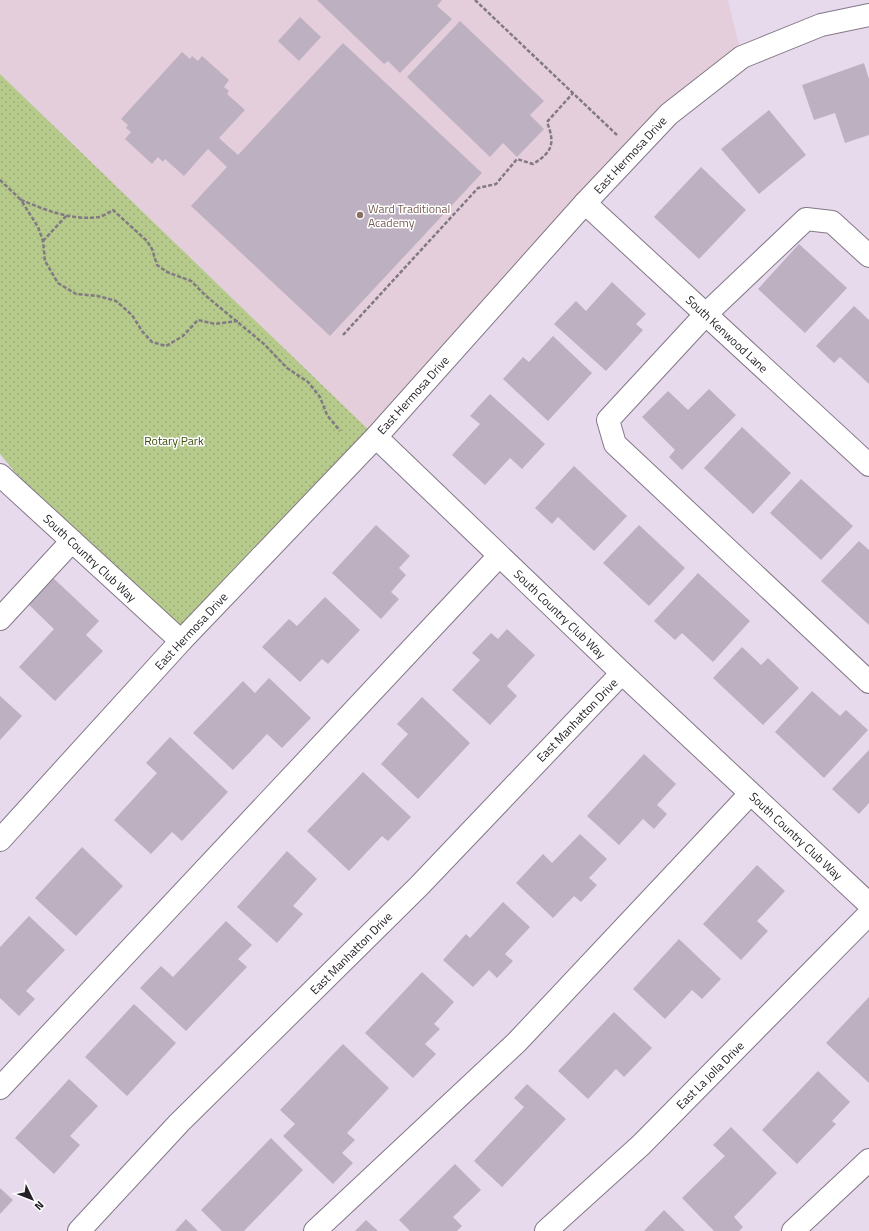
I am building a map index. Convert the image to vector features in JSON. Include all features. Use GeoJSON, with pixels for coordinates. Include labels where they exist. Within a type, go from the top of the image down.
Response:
{"type":"FeatureCollection","features":[{"type":"Feature","properties":{"kind":"street","name":"East Hermosa Drive"},"geometry":{"type":"LineString","coordinates":[[0,840],[181,641],[376,437],[585,203],[669,114],[742,57],[821,25],[869,15]]}},
{"type":"Feature","properties":{"kind":"street","name":"South Kenwood Lane"},"geometry":{"type":"LineString","coordinates":[[585,203],[869,465]]}},
{"type":"Feature","properties":{"kind":"street"},"geometry":{"type":"LineString","coordinates":[[869,256],[832,222],[806,219],[706,314],[608,420],[615,444],[869,682]]}},
{"type":"Feature","properties":{"kind":"street","name":"South Country Club Way"},"geometry":{"type":"LineString","coordinates":[[376,437],[750,794],[869,904]]}},
{"type":"Feature","properties":{"kind":"street","name":"South Country Club Way"},"geometry":{"type":"LineString","coordinates":[[0,475],[181,641]]}},
{"type":"Feature","properties":{"kind":"street"},"geometry":{"type":"LineString","coordinates":[[0,619],[72,542]]}},
{"type":"Feature","properties":{"kind":"street"},"geometry":{"type":"LineString","coordinates":[[0,1088],[499,556]]}},
{"type":"Feature","properties":{"kind":"street","name":"East Manhatton Drive"},"geometry":{"type":"LineString","coordinates":[[79,1231],[179,1123],[419,886],[622,672]]}},
{"type":"Feature","properties":{"kind":"street"},"geometry":{"type":"LineString","coordinates":[[315,1231],[517,1042],[750,794]]}},
{"type":"Feature","properties":{"kind":"street","name":"East La Jolla Drive"},"geometry":{"type":"LineString","coordinates":[[546,1231],[641,1145],[869,914]]}},
{"type":"Feature","properties":{"kind":"street"},"geometry":{"type":"LineString","coordinates":[[793,1231],[869,1160]]}},
{"type":"Feature","properties":{"kind":"path"},"geometry":{"type":"LineString","coordinates":[[475,0],[617,135]]}},
{"type":"Feature","properties":{"kind":"path"},"geometry":{"type":"LineString","coordinates":[[343,335],[478,188],[496,184],[517,159],[533,164],[542,159],[550,149],[553,136],[548,122],[573,93]]}},
{"type":"Feature","properties":{"kind":"path"},"geometry":{"type":"LineString","coordinates":[[0,180],[21,200],[38,227],[43,241],[45,261],[58,283],[76,294],[98,296],[116,301],[132,315],[142,331],[152,342],[166,346],[183,336],[198,320],[215,324],[238,321]]}},
{"type":"Feature","properties":{"kind":"path"},"geometry":{"type":"LineString","coordinates":[[21,200],[54,214],[84,218],[101,217],[113,210],[147,241],[152,249],[157,264],[167,272],[191,281],[206,296],[264,344],[288,368],[308,382],[320,398],[327,415],[340,431]]}},
{"type":"Feature","properties":{"kind":"path"},"geometry":{"type":"LineString","coordinates":[[43,241],[67,215]]}},
{"type":"Feature","properties":{"kind":"shaded area","name":"Ward Traditional Academy"},"geometry":{"type":"Polygon","coordinates":[[[0,0],[728,0],[742,57],[669,114],[376,437],[0,74],[0,0]]]}},
{"type":"Feature","properties":{"kind":"green space","name":"Rotary Park"},"geometry":{"type":"Polygon","coordinates":[[[0,74],[376,437],[181,641],[72,541],[0,454],[0,74]]]}},
{"type":"Feature","properties":{"kind":"building"},"geometry":{"type":"Polygon","coordinates":[[[317,0],[442,0],[437,6],[452,19],[400,73],[388,61],[384,64],[317,0]]]}},
{"type":"Feature","properties":{"kind":"building"},"geometry":{"type":"Polygon","coordinates":[[[300,17],[321,37],[299,61],[278,41],[300,17]]]}},
{"type":"Feature","properties":{"kind":"building"},"geometry":{"type":"Polygon","coordinates":[[[460,21],[544,101],[530,115],[544,129],[517,157],[503,143],[490,157],[407,77],[460,21]]]}},
{"type":"Feature","properties":{"kind":"building"},"geometry":{"type":"Polygon","coordinates":[[[343,43],[482,173],[330,336],[191,206],[227,167],[208,149],[184,176],[165,159],[163,162],[158,157],[152,164],[125,139],[131,132],[126,128],[128,125],[121,119],[182,52],[190,59],[192,56],[198,61],[202,56],[229,80],[224,87],[229,91],[227,94],[245,110],[219,138],[238,155],[343,43]]]}},
{"type":"Feature","properties":{"kind":"building"},"geometry":{"type":"Polygon","coordinates":[[[864,63],[869,79],[869,135],[845,143],[835,113],[814,120],[802,85],[864,63]]]}},
{"type":"Feature","properties":{"kind":"building"},"geometry":{"type":"Polygon","coordinates":[[[769,110],[806,155],[759,194],[721,149],[769,110]]]}},
{"type":"Feature","properties":{"kind":"building"},"geometry":{"type":"Polygon","coordinates":[[[701,167],[746,210],[699,259],[654,217],[701,167]]]}},
{"type":"Feature","properties":{"kind":"building"},"geometry":{"type":"Polygon","coordinates":[[[799,244],[847,288],[805,333],[758,289],[799,244]]]}},
{"type":"Feature","properties":{"kind":"building"},"geometry":{"type":"Polygon","coordinates":[[[612,282],[646,314],[636,324],[643,330],[606,371],[554,324],[576,301],[586,311],[612,282]]]}},
{"type":"Feature","properties":{"kind":"building"},"geometry":{"type":"Polygon","coordinates":[[[854,306],[869,320],[869,384],[840,357],[834,363],[816,346],[854,306]]]}},
{"type":"Feature","properties":{"kind":"building"},"geometry":{"type":"Polygon","coordinates":[[[553,336],[592,373],[548,421],[503,379],[523,357],[529,362],[553,336]]]}},
{"type":"Feature","properties":{"kind":"building"},"geometry":{"type":"Polygon","coordinates":[[[709,389],[736,415],[682,470],[669,457],[675,450],[642,417],[668,391],[688,410],[709,389]]]}},
{"type":"Feature","properties":{"kind":"building"},"geometry":{"type":"Polygon","coordinates":[[[490,394],[545,444],[522,469],[510,458],[485,485],[452,455],[480,424],[470,416],[490,394]]]}},
{"type":"Feature","properties":{"kind":"building"},"geometry":{"type":"Polygon","coordinates":[[[742,427],[791,473],[753,514],[704,468],[742,427]]]}},
{"type":"Feature","properties":{"kind":"building"},"geometry":{"type":"Polygon","coordinates":[[[574,466],[627,516],[594,551],[558,517],[552,524],[535,508],[574,466]]]}},
{"type":"Feature","properties":{"kind":"building"},"geometry":{"type":"Polygon","coordinates":[[[801,479],[853,526],[821,560],[770,513],[801,479]]]}},
{"type":"Feature","properties":{"kind":"building"},"geometry":{"type":"Polygon","coordinates":[[[376,525],[410,556],[399,568],[406,575],[391,592],[399,599],[381,619],[332,573],[376,525]]]}},
{"type":"Feature","properties":{"kind":"building"},"geometry":{"type":"Polygon","coordinates":[[[639,525],[685,568],[649,606],[603,563],[639,525]]]}},
{"type":"Feature","properties":{"kind":"building"},"geometry":{"type":"Polygon","coordinates":[[[859,541],[869,550],[869,625],[821,581],[859,541]]]}},
{"type":"Feature","properties":{"kind":"building"},"geometry":{"type":"Polygon","coordinates":[[[698,573],[750,621],[713,662],[682,633],[675,640],[654,621],[698,573]]]}},
{"type":"Feature","properties":{"kind":"building"},"geometry":{"type":"Polygon","coordinates":[[[50,575],[99,621],[86,635],[103,651],[55,701],[19,667],[54,629],[25,601],[50,575]]]}},
{"type":"Feature","properties":{"kind":"building"},"geometry":{"type":"Polygon","coordinates":[[[325,597],[360,630],[328,664],[322,659],[300,682],[262,647],[289,619],[297,626],[325,597]]]}},
{"type":"Feature","properties":{"kind":"building"},"geometry":{"type":"Polygon","coordinates":[[[507,629],[535,655],[507,686],[517,696],[490,725],[452,690],[480,660],[472,653],[491,633],[498,639],[507,629]]]}},
{"type":"Feature","properties":{"kind":"building"},"geometry":{"type":"Polygon","coordinates":[[[742,647],[761,665],[768,658],[799,688],[763,725],[713,678],[742,647]]]}},
{"type":"Feature","properties":{"kind":"building"},"geometry":{"type":"Polygon","coordinates":[[[269,678],[311,718],[282,748],[267,734],[233,770],[193,733],[243,681],[255,693],[269,678]]]}},
{"type":"Feature","properties":{"kind":"building"},"geometry":{"type":"Polygon","coordinates":[[[812,691],[840,716],[846,710],[868,730],[824,778],[775,732],[812,691]]]}},
{"type":"Feature","properties":{"kind":"building"},"geometry":{"type":"Polygon","coordinates":[[[0,696],[22,716],[0,740],[0,696]]]}},
{"type":"Feature","properties":{"kind":"building"},"geometry":{"type":"Polygon","coordinates":[[[422,697],[470,743],[418,799],[381,764],[408,734],[397,724],[422,697]]]}},
{"type":"Feature","properties":{"kind":"building"},"geometry":{"type":"Polygon","coordinates":[[[170,737],[228,792],[182,841],[172,832],[151,854],[114,820],[157,773],[146,763],[170,737]]]}},
{"type":"Feature","properties":{"kind":"building"},"geometry":{"type":"Polygon","coordinates":[[[869,750],[869,803],[859,814],[832,789],[869,750]]]}},
{"type":"Feature","properties":{"kind":"building"},"geometry":{"type":"Polygon","coordinates":[[[644,754],[676,784],[657,805],[667,814],[654,829],[643,819],[619,845],[587,816],[644,754]]]}},
{"type":"Feature","properties":{"kind":"building"},"geometry":{"type":"Polygon","coordinates":[[[363,772],[411,817],[388,841],[382,836],[349,871],[307,831],[363,772]]]}},
{"type":"Feature","properties":{"kind":"building"},"geometry":{"type":"Polygon","coordinates":[[[580,834],[607,859],[589,878],[597,885],[581,902],[574,896],[553,918],[516,883],[543,854],[552,863],[580,834]]]}},
{"type":"Feature","properties":{"kind":"building"},"geometry":{"type":"Polygon","coordinates":[[[82,847],[123,886],[76,936],[35,898],[82,847]]]}},
{"type":"Feature","properties":{"kind":"building"},"geometry":{"type":"Polygon","coordinates":[[[287,851],[317,879],[293,906],[303,914],[277,943],[237,907],[287,851]]]}},
{"type":"Feature","properties":{"kind":"building"},"geometry":{"type":"Polygon","coordinates":[[[757,865],[785,891],[757,921],[768,931],[741,960],[703,924],[757,865]]]}},
{"type":"Feature","properties":{"kind":"building"},"geometry":{"type":"Polygon","coordinates":[[[503,902],[530,927],[505,954],[513,961],[497,978],[489,970],[473,987],[443,960],[466,934],[470,938],[503,902]]]}},
{"type":"Feature","properties":{"kind":"building"},"geometry":{"type":"Polygon","coordinates":[[[29,916],[65,950],[26,991],[35,999],[19,1016],[0,998],[0,947],[29,916]]]}},
{"type":"Feature","properties":{"kind":"building"},"geometry":{"type":"Polygon","coordinates":[[[226,921],[252,945],[238,959],[247,967],[186,1031],[140,988],[161,966],[173,977],[226,921]]]}},
{"type":"Feature","properties":{"kind":"building"},"geometry":{"type":"Polygon","coordinates":[[[679,939],[721,979],[702,999],[692,990],[665,1019],[633,989],[679,939]]]}},
{"type":"Feature","properties":{"kind":"building"},"geometry":{"type":"Polygon","coordinates":[[[422,972],[454,1002],[434,1024],[440,1029],[425,1044],[436,1054],[413,1078],[365,1033],[422,972]]]}},
{"type":"Feature","properties":{"kind":"building"},"geometry":{"type":"Polygon","coordinates":[[[869,997],[869,1083],[826,1043],[869,997]]]}},
{"type":"Feature","properties":{"kind":"building"},"geometry":{"type":"Polygon","coordinates":[[[134,1004],[176,1043],[127,1096],[85,1057],[134,1004]]]}},
{"type":"Feature","properties":{"kind":"building"},"geometry":{"type":"Polygon","coordinates":[[[614,1012],[652,1048],[624,1077],[616,1069],[588,1099],[558,1071],[614,1012]]]}},
{"type":"Feature","properties":{"kind":"building"},"geometry":{"type":"Polygon","coordinates":[[[343,1044],[389,1088],[347,1133],[355,1140],[342,1153],[353,1163],[333,1184],[283,1136],[295,1124],[280,1110],[343,1044]]]}},
{"type":"Feature","properties":{"kind":"building"},"geometry":{"type":"Polygon","coordinates":[[[818,1071],[850,1102],[832,1121],[836,1124],[797,1164],[762,1130],[818,1071]]]}},
{"type":"Feature","properties":{"kind":"building"},"geometry":{"type":"Polygon","coordinates":[[[69,1079],[98,1106],[70,1136],[80,1145],[54,1174],[15,1138],[69,1079]]]}},
{"type":"Feature","properties":{"kind":"building"},"geometry":{"type":"Polygon","coordinates":[[[527,1084],[566,1119],[502,1187],[474,1161],[524,1107],[514,1098],[527,1084]]]}},
{"type":"Feature","properties":{"kind":"building"},"geometry":{"type":"Polygon","coordinates":[[[731,1127],[777,1173],[734,1217],[743,1227],[739,1231],[714,1231],[682,1198],[725,1156],[713,1145],[731,1127]]]}},
{"type":"Feature","properties":{"kind":"building"},"geometry":{"type":"Polygon","coordinates":[[[271,1138],[303,1170],[244,1231],[222,1231],[201,1210],[271,1138]]]}},
{"type":"Feature","properties":{"kind":"building"},"geometry":{"type":"Polygon","coordinates":[[[455,1164],[481,1190],[453,1217],[462,1226],[457,1231],[410,1231],[399,1220],[455,1164]]]}},
{"type":"Feature","properties":{"kind":"building"},"geometry":{"type":"Polygon","coordinates":[[[0,1188],[13,1200],[0,1214],[0,1188]]]}},
{"type":"Feature","properties":{"kind":"building"},"geometry":{"type":"Polygon","coordinates":[[[664,1210],[685,1231],[644,1231],[664,1210]]]}},
{"type":"Feature","properties":{"kind":"building"},"geometry":{"type":"Polygon","coordinates":[[[186,1219],[198,1231],[175,1231],[186,1219]]]}},
{"type":"Feature","properties":{"kind":"building"},"geometry":{"type":"Polygon","coordinates":[[[366,1220],[378,1231],[355,1231],[366,1220]]]}},
{"type":"Feature","properties":{"kind":"place","name":"Ward Traditional Academy"},"geometry":{"type":"Point","coordinates":[360,215]}}]}
